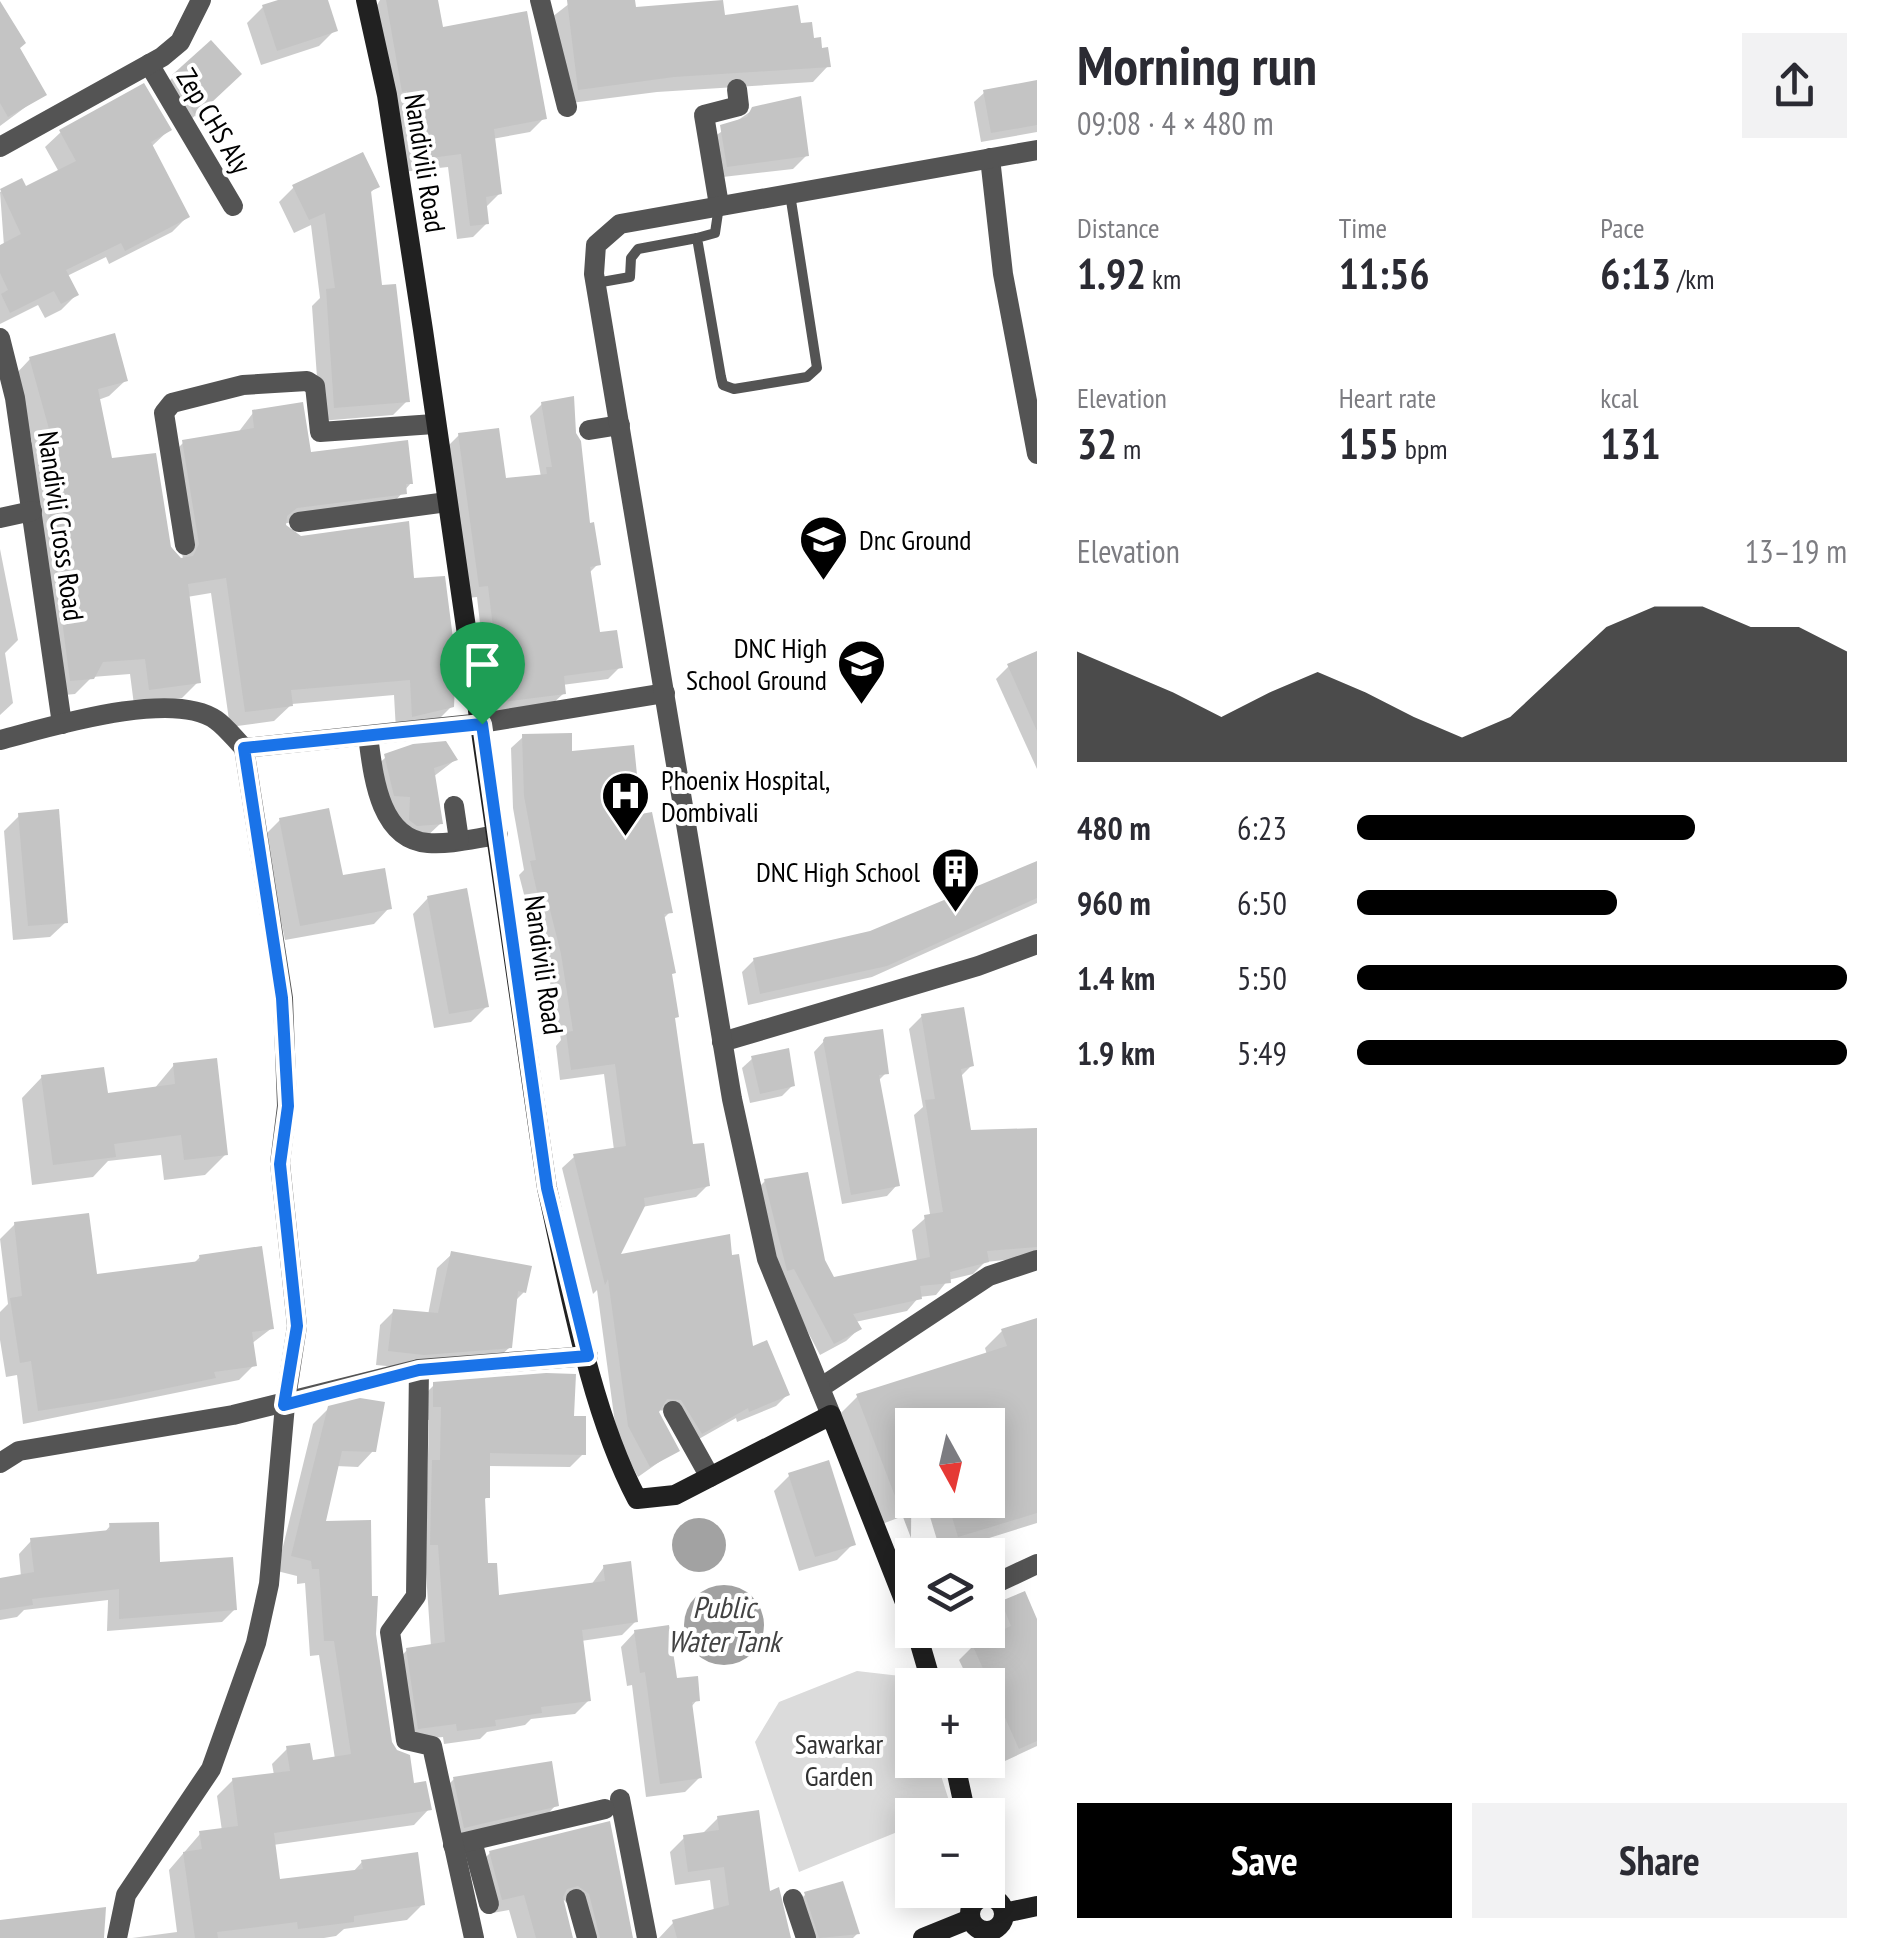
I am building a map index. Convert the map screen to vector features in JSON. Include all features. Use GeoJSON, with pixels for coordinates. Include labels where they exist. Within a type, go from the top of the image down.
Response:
{"type":"FeatureCollection","features":[{"type":"Feature","properties":{"kind":"street"},"geometry":{"type":"LineString","coordinates":[[0,147],[149,64],[180,42],[201,0]]}},
{"type":"Feature","properties":{"kind":"street","name":"Nandivili Road"},"geometry":{"type":"LineString","coordinates":[[366,0],[386,94],[482,724],[547,1188],[588,1356],[622,1470],[636,1499],[675,1494],[831,1415]]}},
{"type":"Feature","properties":{"kind":"street"},"geometry":{"type":"LineString","coordinates":[[540,0],[568,108]]}},
{"type":"Feature","properties":{"kind":"street","name":"Zep CHS Aly"},"geometry":{"type":"LineString","coordinates":[[149,64],[233,206]]}},
{"type":"Feature","properties":{"kind":"street"},"geometry":{"type":"LineString","coordinates":[[719,205],[704,115],[740,106],[737,89]]}},
{"type":"Feature","properties":{"kind":"street"},"geometry":{"type":"LineString","coordinates":[[895,1577],[767,1259],[722,1042],[596,284],[596,245],[604,234],[620,224],[1037,150]]}},
{"type":"Feature","properties":{"kind":"street"},"geometry":{"type":"LineString","coordinates":[[990,158],[1003,274],[1037,454]]}},
{"type":"Feature","properties":{"kind":"street","name":"Nandivli Cross Road"},"geometry":{"type":"LineString","coordinates":[[0,338],[15,398],[62,724]]}},
{"type":"Feature","properties":{"kind":"street"},"geometry":{"type":"LineString","coordinates":[[186,545],[164,413],[172,403],[243,386],[307,381],[315,386],[320,432],[434,424]]}},
{"type":"Feature","properties":{"kind":"street"},"geometry":{"type":"LineString","coordinates":[[589,430],[620,425]]}},
{"type":"Feature","properties":{"kind":"street"},"geometry":{"type":"LineString","coordinates":[[299,522],[447,502]]}},
{"type":"Feature","properties":{"kind":"street"},"geometry":{"type":"LineString","coordinates":[[0,518],[32,512]]}},
{"type":"Feature","properties":{"kind":"street"},"geometry":{"type":"LineString","coordinates":[[244,748],[482,724],[665,694]]}},
{"type":"Feature","properties":{"kind":"street"},"geometry":{"type":"LineString","coordinates":[[0,740],[62,724],[183,708],[214,718],[244,748],[282,998],[288,1106],[280,1164],[297,1326],[284,1405],[270,1584],[256,1643],[211,1769],[126,1895],[118,1938]]}},
{"type":"Feature","properties":{"kind":"street"},"geometry":{"type":"LineString","coordinates":[[368,736],[377,797],[400,830],[423,843],[498,836]]}},
{"type":"Feature","properties":{"kind":"street"},"geometry":{"type":"LineString","coordinates":[[454,806],[459,840]]}},
{"type":"Feature","properties":{"kind":"street"},"geometry":{"type":"LineString","coordinates":[[722,1042],[1037,944]]}},
{"type":"Feature","properties":{"kind":"street"},"geometry":{"type":"LineString","coordinates":[[820,1388],[988,1276],[1037,1260]]}},
{"type":"Feature","properties":{"kind":"street"},"geometry":{"type":"LineString","coordinates":[[0,1463],[19,1450],[284,1405],[419,1370],[588,1356]]}},
{"type":"Feature","properties":{"kind":"street"},"geometry":{"type":"LineString","coordinates":[[419,1370],[416,1596],[390,1632],[406,1740],[432,1746],[462,1842],[488,1904]]}},
{"type":"Feature","properties":{"kind":"street"},"geometry":{"type":"LineString","coordinates":[[673,1410],[710,1477]]}},
{"type":"Feature","properties":{"kind":"street"},"geometry":{"type":"LineString","coordinates":[[1005,1578],[1037,1564]]}},
{"type":"Feature","properties":{"kind":"street"},"geometry":{"type":"LineString","coordinates":[[462,1842],[612,1804],[647,1938]]}},
{"type":"Feature","properties":{"kind":"street"},"geometry":{"type":"LineString","coordinates":[[462,1842],[474,1938]]}},
{"type":"Feature","properties":{"kind":"street"},"geometry":{"type":"LineString","coordinates":[[793,1898],[806,1938]]}},
{"type":"Feature","properties":{"kind":"street"},"geometry":{"type":"LineString","coordinates":[[576,1899],[588,1938]]}},
{"type":"Feature","properties":{"kind":"street"},"geometry":{"type":"LineString","coordinates":[[1004,1913],[1037,1906]]}},
{"type":"Feature","properties":{"kind":"street"},"geometry":{"type":"LineString","coordinates":[[1001,1908],[1004,1913]]}},
{"type":"Feature","properties":{"kind":"street"},"geometry":{"type":"LineString","coordinates":[[923,1938],[998,1928],[1004,1913]]}},
{"type":"Feature","properties":{"kind":"lane"},"geometry":{"type":"LineString","coordinates":[[697,238],[723,384],[734,389],[814,374],[818,360],[790,193]]}},
{"type":"Feature","properties":{"kind":"lane"},"geometry":{"type":"LineString","coordinates":[[596,284],[630,277],[631,258],[638,249],[714,233],[719,205]]}},
{"type":"Feature","properties":{"kind":"green space","name":"Sawarkar Garden"},"geometry":{"type":"Polygon","coordinates":[[[857,1671],[895,1675],[895,1778],[942,1778],[948,1798],[895,1798],[895,1833],[799,1872],[755,1742],[779,1702],[857,1671]]]}},
{"type":"Feature","properties":{"kind":"water","name":"Public Water Tank"},"geometry":{"type":"Polygon","coordinates":[[[699,1518],[718,1526],[726,1545],[718,1564],[699,1572],[680,1564],[672,1545],[680,1526],[699,1518]]]}},
{"type":"Feature","properties":{"kind":"water","name":"Public Water Tank"},"geometry":{"type":"Polygon","coordinates":[[[716,1585],[732,1585],[753,1596],[764,1625],[753,1654],[732,1665],[716,1665],[702,1659],[690,1647],[684,1633],[684,1617],[690,1603],[702,1591],[716,1585]]]}},
{"type":"Feature","properties":{"kind":"building"},"geometry":{"type":"Polygon","coordinates":[[[278,0],[328,0],[338,31],[277,51],[262,5],[278,0]]]}},
{"type":"Feature","properties":{"kind":"building"},"geometry":{"type":"Polygon","coordinates":[[[386,0],[438,0],[443,27],[527,11],[547,119],[494,129],[502,194],[486,197],[489,224],[470,226],[461,154],[415,160],[407,91],[402,92],[386,0]]]}},
{"type":"Feature","properties":{"kind":"building"},"geometry":{"type":"Polygon","coordinates":[[[567,0],[635,0],[636,7],[723,0],[725,15],[798,5],[801,23],[812,22],[814,38],[821,37],[822,48],[828,47],[831,67],[674,77],[578,90],[567,0]]]}},
{"type":"Feature","properties":{"kind":"building"},"geometry":{"type":"Polygon","coordinates":[[[0,1],[26,43],[20,48],[47,95],[8,117],[0,103],[0,1]]]}},
{"type":"Feature","properties":{"kind":"building"},"geometry":{"type":"Polygon","coordinates":[[[211,40],[242,74],[196,117],[172,75],[211,40]]]}},
{"type":"Feature","properties":{"kind":"building"},"geometry":{"type":"Polygon","coordinates":[[[1037,80],[1037,125],[991,133],[983,90],[1037,80]]]}},
{"type":"Feature","properties":{"kind":"building"},"geometry":{"type":"Polygon","coordinates":[[[144,83],[172,130],[151,142],[190,217],[125,251],[121,243],[66,270],[79,295],[61,304],[54,291],[10,313],[1,294],[8,290],[0,273],[0,245],[21,234],[0,189],[22,178],[26,186],[76,161],[59,130],[144,83]]]}},
{"type":"Feature","properties":{"kind":"building"},"geometry":{"type":"Polygon","coordinates":[[[801,96],[809,156],[727,167],[720,125],[747,117],[752,107],[801,96]]]}},
{"type":"Feature","properties":{"kind":"building"},"geometry":{"type":"Polygon","coordinates":[[[363,152],[380,187],[371,191],[382,285],[396,284],[410,402],[334,408],[326,289],[335,288],[325,213],[309,220],[292,185],[363,152]]]}},
{"type":"Feature","properties":{"kind":"building"},"geometry":{"type":"Polygon","coordinates":[[[115,333],[128,381],[98,389],[112,458],[156,453],[171,547],[181,558],[193,556],[199,544],[182,440],[254,428],[252,410],[303,402],[311,452],[408,440],[413,484],[406,484],[407,494],[297,508],[287,516],[286,525],[301,536],[409,521],[414,578],[445,576],[456,662],[454,707],[412,717],[410,680],[291,690],[293,706],[245,712],[226,578],[188,584],[201,683],[149,690],[145,659],[103,662],[94,679],[70,681],[44,483],[50,482],[40,431],[49,429],[29,357],[115,333]]]}},
{"type":"Feature","properties":{"kind":"building"},"geometry":{"type":"Polygon","coordinates":[[[574,396],[590,523],[594,522],[601,565],[590,567],[600,632],[617,630],[623,668],[564,676],[566,694],[502,702],[488,586],[479,587],[458,433],[499,428],[506,478],[547,474],[546,467],[552,467],[541,402],[574,396]]]}},
{"type":"Feature","properties":{"kind":"building"},"geometry":{"type":"Polygon","coordinates":[[[1037,651],[1037,731],[1007,664],[1037,651]]]}},
{"type":"Feature","properties":{"kind":"building"},"geometry":{"type":"Polygon","coordinates":[[[572,733],[572,751],[634,745],[641,814],[652,812],[673,913],[664,914],[676,973],[672,974],[679,1017],[675,1018],[693,1144],[704,1143],[710,1186],[644,1198],[645,1206],[621,1254],[730,1234],[732,1255],[739,1254],[753,1346],[767,1340],[790,1395],[749,1412],[748,1408],[702,1434],[681,1400],[667,1399],[659,1412],[680,1451],[650,1467],[628,1426],[608,1279],[605,1285],[573,1154],[626,1146],[615,1064],[571,1070],[566,1032],[573,1031],[561,954],[546,894],[538,896],[530,861],[536,860],[524,796],[522,734],[572,733]]]}},
{"type":"Feature","properties":{"kind":"building"},"geometry":{"type":"Polygon","coordinates":[[[446,741],[458,760],[434,768],[443,824],[417,826],[409,820],[410,797],[394,796],[384,754],[413,744],[446,741]]]}},
{"type":"Feature","properties":{"kind":"building"},"geometry":{"type":"Polygon","coordinates":[[[329,808],[343,875],[385,868],[392,909],[300,926],[279,818],[329,808]]]}},
{"type":"Feature","properties":{"kind":"building"},"geometry":{"type":"Polygon","coordinates":[[[59,809],[68,923],[28,926],[18,813],[59,809]]]}},
{"type":"Feature","properties":{"kind":"building","name":"DNC High School"},"geometry":{"type":"Polygon","coordinates":[[[1037,861],[1037,898],[887,966],[760,994],[753,958],[870,931],[1037,861]]]}},
{"type":"Feature","properties":{"kind":"building"},"geometry":{"type":"Polygon","coordinates":[[[467,888],[489,1007],[449,1014],[427,896],[467,888]]]}},
{"type":"Feature","properties":{"kind":"building"},"geometry":{"type":"Polygon","coordinates":[[[964,1007],[974,1066],[961,1069],[971,1130],[1037,1128],[1037,1247],[987,1251],[989,1262],[950,1272],[951,1283],[920,1286],[922,1299],[853,1314],[862,1329],[834,1344],[794,1269],[787,1271],[764,1179],[808,1172],[825,1260],[834,1277],[930,1257],[924,1215],[943,1212],[925,1100],[935,1099],[921,1014],[964,1007]]]}},
{"type":"Feature","properties":{"kind":"building"},"geometry":{"type":"Polygon","coordinates":[[[883,1029],[889,1074],[879,1075],[900,1186],[851,1195],[823,1040],[883,1029]]]}},
{"type":"Feature","properties":{"kind":"building"},"geometry":{"type":"Polygon","coordinates":[[[789,1048],[795,1086],[760,1094],[751,1056],[789,1048]]]}},
{"type":"Feature","properties":{"kind":"building"},"geometry":{"type":"Polygon","coordinates":[[[217,1058],[228,1155],[184,1160],[181,1135],[114,1144],[116,1157],[53,1165],[41,1075],[104,1067],[108,1093],[175,1084],[173,1063],[217,1058]]]}},
{"type":"Feature","properties":{"kind":"building"},"geometry":{"type":"Polygon","coordinates":[[[89,1213],[97,1274],[200,1261],[199,1255],[262,1246],[274,1329],[252,1332],[257,1366],[214,1372],[216,1378],[120,1398],[38,1411],[31,1361],[20,1363],[10,1298],[22,1296],[14,1222],[89,1213]]]}},
{"type":"Feature","properties":{"kind":"building"},"geometry":{"type":"Polygon","coordinates":[[[451,1251],[532,1266],[526,1293],[518,1291],[512,1348],[424,1355],[388,1351],[393,1309],[438,1313],[451,1251]]]}},
{"type":"Feature","properties":{"kind":"building"},"geometry":{"type":"Polygon","coordinates":[[[1037,1318],[1037,1513],[958,1537],[952,1518],[1005,1518],[1005,1408],[895,1408],[895,1496],[856,1394],[1007,1346],[1001,1329],[1037,1318]]]}},
{"type":"Feature","properties":{"kind":"building"},"geometry":{"type":"Polygon","coordinates":[[[576,1374],[574,1416],[586,1416],[586,1455],[490,1453],[490,1498],[485,1498],[488,1563],[497,1563],[499,1595],[605,1581],[603,1565],[631,1561],[638,1622],[582,1630],[591,1701],[541,1707],[542,1713],[495,1720],[496,1726],[457,1731],[456,1724],[418,1729],[406,1648],[445,1642],[438,1545],[430,1545],[432,1460],[440,1460],[441,1407],[433,1407],[433,1382],[576,1374]]]}},
{"type":"Feature","properties":{"kind":"building"},"geometry":{"type":"Polygon","coordinates":[[[360,1398],[385,1402],[376,1452],[342,1451],[326,1521],[371,1520],[372,1596],[378,1596],[376,1634],[392,1742],[397,1750],[410,1755],[414,1783],[426,1781],[432,1810],[274,1833],[280,1879],[363,1869],[361,1860],[418,1852],[425,1905],[354,1916],[354,1922],[298,1929],[297,1922],[217,1932],[218,1938],[195,1938],[183,1852],[202,1849],[199,1831],[238,1826],[232,1778],[290,1771],[286,1746],[310,1743],[313,1760],[351,1754],[334,1641],[324,1641],[319,1569],[312,1569],[311,1561],[291,1556],[328,1406],[360,1398]]]}},
{"type":"Feature","properties":{"kind":"building"},"geometry":{"type":"Polygon","coordinates":[[[829,1460],[856,1545],[815,1557],[788,1473],[829,1460]]]}},
{"type":"Feature","properties":{"kind":"building"},"geometry":{"type":"Polygon","coordinates":[[[903,1518],[911,1518],[911,1538],[903,1518]]]}},
{"type":"Feature","properties":{"kind":"building"},"geometry":{"type":"Polygon","coordinates":[[[159,1522],[160,1562],[233,1557],[237,1610],[119,1619],[119,1589],[32,1599],[33,1605],[0,1610],[0,1578],[34,1572],[30,1538],[110,1530],[109,1523],[159,1522]]]}},
{"type":"Feature","properties":{"kind":"building"},"geometry":{"type":"Polygon","coordinates":[[[1025,1591],[1037,1619],[1037,1741],[1019,1749],[1005,1718],[1005,1668],[983,1668],[974,1648],[1005,1648],[1005,1629],[1011,1626],[1005,1599],[1025,1591]]]}},
{"type":"Feature","properties":{"kind":"building"},"geometry":{"type":"Polygon","coordinates":[[[669,1625],[677,1678],[698,1676],[700,1701],[692,1702],[702,1778],[660,1784],[645,1672],[640,1673],[634,1630],[669,1625]]]}},
{"type":"Feature","properties":{"kind":"building"},"geometry":{"type":"Polygon","coordinates":[[[552,1761],[559,1806],[464,1828],[453,1777],[552,1761]]]}},
{"type":"Feature","properties":{"kind":"building"},"geometry":{"type":"Polygon","coordinates":[[[759,1810],[770,1891],[779,1887],[791,1938],[677,1938],[672,1920],[729,1905],[724,1867],[688,1872],[683,1835],[719,1830],[717,1816],[759,1810]]]}},
{"type":"Feature","properties":{"kind":"building"},"geometry":{"type":"Polygon","coordinates":[[[610,1821],[633,1938],[600,1938],[589,1894],[578,1886],[567,1889],[563,1897],[573,1938],[536,1938],[524,1895],[502,1900],[489,1851],[610,1821]]]}},
{"type":"Feature","properties":{"kind":"building"},"geometry":{"type":"Polygon","coordinates":[[[843,1881],[860,1934],[819,1938],[804,1892],[843,1881]]]}},
{"type":"Feature","properties":{"kind":"building"},"geometry":{"type":"Polygon","coordinates":[[[106,1907],[104,1938],[0,1938],[0,1920],[106,1907]]]}},
{"type":"Feature","properties":{"kind":"place","name":"Dnc Ground"},"geometry":{"type":"Point","coordinates":[824,582]}},
{"type":"Feature","properties":{"kind":"place","name":"DNC High School Ground"},"geometry":{"type":"Point","coordinates":[862,706]}},
{"type":"Feature","properties":{"kind":"place","name":"Phoenix Hospital, Dombivali"},"geometry":{"type":"Point","coordinates":[626,838]}},
{"type":"Feature","properties":{"kind":"place","name":"DNC High School"},"geometry":{"type":"Point","coordinates":[955,914]}},
{"type":"Feature","properties":{"kind":"route"},"geometry":{"type":"LineString","coordinates":[[482,724],[547,1188],[577,1324],[588,1356],[419,1370],[284,1405],[297,1326],[280,1164],[288,1106],[282,998],[276,934],[244,748],[482,724]]}}]}
